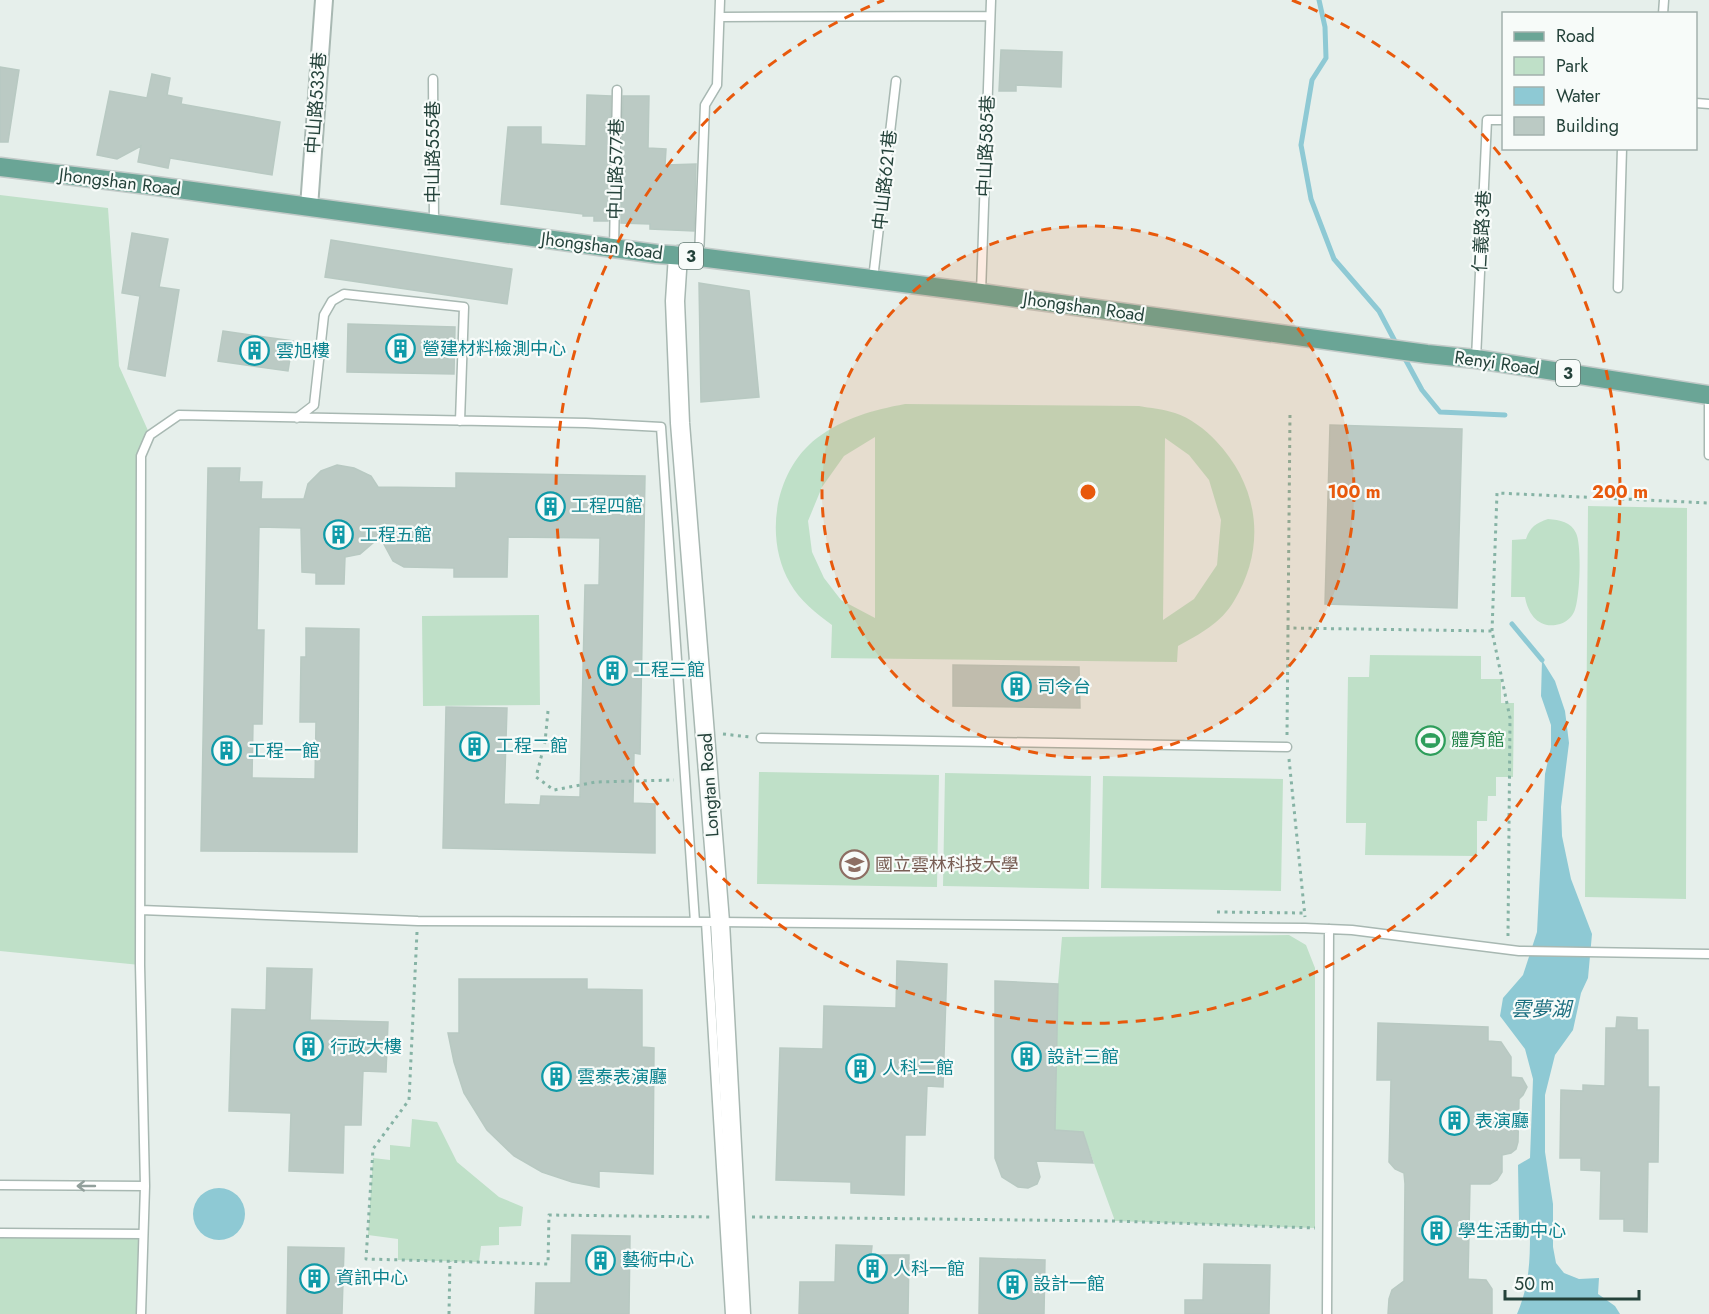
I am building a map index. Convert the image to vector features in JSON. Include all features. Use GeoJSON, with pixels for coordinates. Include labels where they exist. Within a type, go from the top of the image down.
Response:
{"type":"FeatureCollection","features":[{"type":"Feature","properties":{"kind":"main road","name":"Jhongshan Road"},"geometry":{"type":"LineString","coordinates":[[0,167],[614,248],[981,292],[1427,354]]}},
{"type":"Feature","properties":{"kind":"main road","name":"Renyi Road"},"geometry":{"type":"LineString","coordinates":[[1427,354],[1476,358],[1709,395]]}},
{"type":"Feature","properties":{"kind":"street","name":"中山路533巷"},"geometry":{"type":"LineString","coordinates":[[309,207],[324,0]]}},
{"type":"Feature","properties":{"kind":"street","name":"Longtan Road"},"geometry":{"type":"LineString","coordinates":[[678,255],[675,301],[680,423],[713,922],[726,1217],[741,1314]]}},
{"type":"Feature","properties":{"kind":"lane"},"geometry":{"type":"LineString","coordinates":[[699,257],[705,105],[717,85],[720,0]]}},
{"type":"Feature","properties":{"kind":"lane","name":"中山路585巷"},"geometry":{"type":"LineString","coordinates":[[981,292],[990,0]]}},
{"type":"Feature","properties":{"kind":"lane"},"geometry":{"type":"LineString","coordinates":[[721,17],[990,16]]}},
{"type":"Feature","properties":{"kind":"lane","name":"中山路555巷"},"geometry":{"type":"LineString","coordinates":[[433,79],[434,224]]}},
{"type":"Feature","properties":{"kind":"lane","name":"中山路621巷"},"geometry":{"type":"LineString","coordinates":[[873,279],[896,81]]}},
{"type":"Feature","properties":{"kind":"lane","name":"中山路577巷"},"geometry":{"type":"LineString","coordinates":[[614,248],[617,90]]}},
{"type":"Feature","properties":{"kind":"lane","name":"仁義路3巷"},"geometry":{"type":"LineString","coordinates":[[1476,358],[1487,120],[1502,120]]}},
{"type":"Feature","properties":{"kind":"lane"},"geometry":{"type":"LineString","coordinates":[[1618,288],[1622,150]]}},
{"type":"Feature","properties":{"kind":"lane"},"geometry":{"type":"LineString","coordinates":[[297,418],[314,405],[324,315],[332,301],[344,294],[464,307],[460,421]]}},
{"type":"Feature","properties":{"kind":"lane"},"geometry":{"type":"LineString","coordinates":[[1709,402],[1709,456]]}},
{"type":"Feature","properties":{"kind":"lane"},"geometry":{"type":"LineString","coordinates":[[141,1314],[145,1186],[140,988],[141,456],[150,435],[179,415],[586,423],[661,427],[695,922]]}},
{"type":"Feature","properties":{"kind":"lane"},"geometry":{"type":"LineString","coordinates":[[761,738],[1287,747]]}},
{"type":"Feature","properties":{"kind":"lane"},"geometry":{"type":"LineString","coordinates":[[141,910],[418,921],[1305,928],[1352,930],[1520,951],[1709,954]]}},
{"type":"Feature","properties":{"kind":"lane"},"geometry":{"type":"LineString","coordinates":[[713,922],[730,1314]]}},
{"type":"Feature","properties":{"kind":"lane"},"geometry":{"type":"LineString","coordinates":[[1327,1314],[1329,929]]}},
{"type":"Feature","properties":{"kind":"lane"},"geometry":{"type":"LineString","coordinates":[[0,1185],[145,1186]]}},
{"type":"Feature","properties":{"kind":"lane"},"geometry":{"type":"LineString","coordinates":[[0,1233],[143,1234]]}},
{"type":"Feature","properties":{"kind":"path"},"geometry":{"type":"LineString","coordinates":[[1290,413],[1287,747],[1305,928]]}},
{"type":"Feature","properties":{"kind":"path"},"geometry":{"type":"LineString","coordinates":[[1508,950],[1510,718],[1492,631],[1497,493],[1709,502]]}},
{"type":"Feature","properties":{"kind":"path"},"geometry":{"type":"LineString","coordinates":[[1288,628],[1492,631]]}},
{"type":"Feature","properties":{"kind":"path"},"geometry":{"type":"LineString","coordinates":[[548,711],[545,742],[536,777],[554,790],[596,782],[676,780]]}},
{"type":"Feature","properties":{"kind":"path"},"geometry":{"type":"LineString","coordinates":[[723,734],[761,738]]}},
{"type":"Feature","properties":{"kind":"path"},"geometry":{"type":"LineString","coordinates":[[418,921],[408,1100],[374,1149],[366,1259],[548,1264],[549,1215],[1115,1221],[1314,1228]]}},
{"type":"Feature","properties":{"kind":"path"},"geometry":{"type":"LineString","coordinates":[[449,1314],[450,1261]]}},
{"type":"Feature","properties":{"kind":"green space"},"geometry":{"type":"Polygon","coordinates":[[[0,195],[108,208],[119,366],[150,435],[141,456],[140,965],[0,951],[0,195]]]}},
{"type":"Feature","properties":{"kind":"green space"},"geometry":{"type":"Polygon","coordinates":[[[905,404],[1139,406],[1166,410],[1197,424],[1216,441],[1242,477],[1254,518],[1251,560],[1234,601],[1216,622],[1178,646],[1177,662],[831,658],[832,625],[803,601],[790,583],[782,565],[777,546],[776,526],[783,487],[791,468],[802,452],[827,431],[870,412],[905,404]],[[875,437],[844,456],[822,487],[808,521],[812,552],[824,578],[841,600],[875,618],[875,437]],[[1165,438],[1163,620],[1194,599],[1217,565],[1221,520],[1209,480],[1189,455],[1165,438]]]}},
{"type":"Feature","properties":{"kind":"green space"},"geometry":{"type":"Polygon","coordinates":[[[1588,506],[1687,508],[1686,899],[1585,897],[1588,506]]]}},
{"type":"Feature","properties":{"kind":"green space"},"geometry":{"type":"Polygon","coordinates":[[[1548,519],[1565,522],[1574,529],[1578,539],[1580,560],[1578,596],[1574,612],[1566,621],[1553,625],[1536,620],[1529,610],[1525,597],[1511,597],[1512,540],[1526,539],[1534,526],[1548,519]]]}},
{"type":"Feature","properties":{"kind":"green space"},"geometry":{"type":"Polygon","coordinates":[[[539,615],[540,705],[423,706],[422,616],[539,615]]]}},
{"type":"Feature","properties":{"kind":"green space","name":"體育館"},"geometry":{"type":"Polygon","coordinates":[[[1370,655],[1481,656],[1481,679],[1501,679],[1501,703],[1514,703],[1513,777],[1496,777],[1496,796],[1488,796],[1487,821],[1477,821],[1477,856],[1365,855],[1366,823],[1346,823],[1348,677],[1369,677],[1370,655]]]}},
{"type":"Feature","properties":{"kind":"green space"},"geometry":{"type":"Polygon","coordinates":[[[759,772],[939,775],[937,887],[757,884],[759,772]]]}},
{"type":"Feature","properties":{"kind":"green space"},"geometry":{"type":"Polygon","coordinates":[[[945,773],[1091,776],[1089,889],[943,886],[945,773]]]}},
{"type":"Feature","properties":{"kind":"green space"},"geometry":{"type":"Polygon","coordinates":[[[1103,776],[1283,779],[1281,891],[1101,888],[1103,776]]]}},
{"type":"Feature","properties":{"kind":"green space"},"geometry":{"type":"Polygon","coordinates":[[[1289,935],[1306,945],[1315,968],[1315,1228],[1115,1221],[1083,1133],[1055,1130],[1058,984],[1062,937],[1289,935]]]}},
{"type":"Feature","properties":{"kind":"green space"},"geometry":{"type":"Polygon","coordinates":[[[412,1119],[437,1122],[457,1162],[499,1197],[523,1207],[521,1226],[499,1227],[499,1245],[481,1246],[479,1262],[398,1260],[398,1239],[368,1235],[373,1158],[390,1160],[390,1145],[410,1147],[412,1119]]]}},
{"type":"Feature","properties":{"kind":"green space"},"geometry":{"type":"Polygon","coordinates":[[[0,1233],[143,1234],[141,1314],[0,1314],[0,1233]]]}},
{"type":"Feature","properties":{"kind":"water","name":"雲夢湖"},"geometry":{"type":"Polygon","coordinates":[[[1542,660],[1555,681],[1565,711],[1569,743],[1561,807],[1562,836],[1571,879],[1592,934],[1588,978],[1581,993],[1573,1030],[1555,1055],[1545,1095],[1545,1152],[1553,1204],[1553,1247],[1556,1263],[1564,1273],[1579,1279],[1599,1278],[1598,1294],[1615,1306],[1620,1314],[1517,1314],[1526,1284],[1530,1244],[1530,1233],[1519,1221],[1518,1165],[1530,1158],[1533,1079],[1525,1049],[1500,1016],[1503,998],[1523,975],[1537,932],[1545,774],[1551,747],[1551,725],[1541,696],[1542,660]]]}},
{"type":"Feature","properties":{"kind":"water"},"geometry":{"type":"Polygon","coordinates":[[[219,1188],[229,1190],[237,1196],[243,1204],[245,1214],[243,1224],[237,1232],[229,1238],[219,1240],[209,1238],[201,1232],[195,1224],[193,1214],[195,1204],[201,1196],[209,1190],[219,1188]]]}},
{"type":"Feature","properties":{"kind":"building"},"geometry":{"type":"Polygon","coordinates":[[[1001,50],[1062,52],[1061,87],[1016,85],[1016,91],[999,91],[1001,50]]]}},
{"type":"Feature","properties":{"kind":"building"},"geometry":{"type":"Polygon","coordinates":[[[0,67],[19,70],[8,142],[0,142],[0,67]]]}},
{"type":"Feature","properties":{"kind":"building"},"geometry":{"type":"Polygon","coordinates":[[[152,74],[170,78],[167,95],[182,98],[181,104],[280,122],[272,175],[170,158],[168,168],[138,162],[141,146],[117,159],[97,155],[110,91],[147,98],[152,74]]]}},
{"type":"Feature","properties":{"kind":"building"},"geometry":{"type":"Polygon","coordinates":[[[587,95],[611,96],[608,221],[594,221],[594,216],[583,216],[583,214],[501,204],[508,127],[541,127],[541,144],[586,146],[587,95]]]}},
{"type":"Feature","properties":{"kind":"building"},"geometry":{"type":"Polygon","coordinates":[[[623,96],[649,96],[648,148],[666,149],[665,165],[696,164],[694,231],[650,229],[650,224],[621,223],[623,96]]]}},
{"type":"Feature","properties":{"kind":"building"},"geometry":{"type":"Polygon","coordinates":[[[132,233],[168,239],[159,287],[179,290],[165,376],[128,369],[140,296],[122,293],[132,233]]]}},
{"type":"Feature","properties":{"kind":"building"},"geometry":{"type":"Polygon","coordinates":[[[331,240],[512,269],[507,304],[325,277],[331,240]]]}},
{"type":"Feature","properties":{"kind":"building"},"geometry":{"type":"Polygon","coordinates":[[[699,283],[749,291],[759,397],[701,402],[699,283]]]}},
{"type":"Feature","properties":{"kind":"building","name":"營建材料檢測中心"},"geometry":{"type":"Polygon","coordinates":[[[348,324],[455,327],[454,374],[347,372],[348,324]]]}},
{"type":"Feature","properties":{"kind":"building","name":"雲旭樓"},"geometry":{"type":"Polygon","coordinates":[[[223,331],[293,341],[288,371],[218,361],[223,331]]]}},
{"type":"Feature","properties":{"kind":"building"},"geometry":{"type":"Polygon","coordinates":[[[1330,425],[1462,429],[1457,608],[1325,604],[1330,425]]]}},
{"type":"Feature","properties":{"kind":"building"},"geometry":{"type":"Polygon","coordinates":[[[337,465],[354,468],[371,476],[378,487],[456,488],[456,473],[645,476],[640,754],[634,753],[633,803],[655,804],[655,853],[443,848],[446,707],[507,708],[504,804],[540,805],[541,796],[580,797],[585,585],[599,585],[600,538],[508,537],[507,577],[454,577],[454,568],[404,567],[393,561],[380,537],[360,554],[345,557],[344,584],[316,584],[316,573],[302,572],[301,528],[259,527],[257,630],[264,630],[262,724],[253,724],[252,778],[315,779],[316,722],[300,722],[301,657],[306,657],[306,628],[359,629],[357,852],[201,851],[208,468],[240,468],[239,482],[262,482],[261,499],[304,499],[308,484],[321,471],[337,465]]]}},
{"type":"Feature","properties":{"kind":"building","name":"司令台"},"geometry":{"type":"Polygon","coordinates":[[[953,665],[1079,667],[1080,708],[953,706],[953,665]]]}},
{"type":"Feature","properties":{"kind":"building","name":"人科二館"},"geometry":{"type":"Polygon","coordinates":[[[897,961],[947,964],[943,1087],[927,1086],[925,1135],[905,1135],[904,1195],[851,1193],[851,1182],[776,1180],[780,1048],[823,1049],[824,1006],[896,1008],[897,961]]]}},
{"type":"Feature","properties":{"kind":"building","name":"行政大樓"},"geometry":{"type":"Polygon","coordinates":[[[267,968],[312,969],[310,1020],[388,1022],[386,1072],[363,1071],[361,1125],[344,1125],[343,1173],[289,1171],[291,1113],[229,1111],[232,1009],[266,1010],[267,968]]]}},
{"type":"Feature","properties":{"kind":"building","name":"雲泰表演廳"},"geometry":{"type":"Polygon","coordinates":[[[459,979],[587,979],[587,989],[642,990],[642,1047],[654,1048],[653,1174],[599,1171],[599,1187],[572,1182],[542,1172],[514,1156],[487,1130],[464,1093],[448,1033],[459,1033],[459,979]]]}},
{"type":"Feature","properties":{"kind":"building","name":"設計三館"},"geometry":{"type":"Polygon","coordinates":[[[995,981],[1058,984],[1055,1130],[1083,1132],[1093,1163],[1036,1161],[1040,1177],[1037,1184],[1028,1188],[1018,1187],[1002,1177],[995,1158],[995,981]]]}},
{"type":"Feature","properties":{"kind":"building"},"geometry":{"type":"Polygon","coordinates":[[[1617,1017],[1637,1018],[1637,1030],[1648,1030],[1648,1087],[1659,1087],[1658,1162],[1648,1162],[1647,1232],[1624,1231],[1624,1219],[1600,1219],[1601,1171],[1581,1170],[1581,1158],[1560,1158],[1561,1090],[1583,1091],[1583,1085],[1605,1086],[1606,1028],[1616,1028],[1617,1017]]]}},
{"type":"Feature","properties":{"kind":"building","name":"表演廳"},"geometry":{"type":"Polygon","coordinates":[[[1378,1023],[1488,1027],[1488,1041],[1501,1042],[1511,1057],[1511,1077],[1522,1078],[1527,1087],[1519,1099],[1516,1149],[1502,1155],[1502,1172],[1497,1180],[1490,1184],[1470,1184],[1468,1279],[1486,1280],[1492,1289],[1492,1314],[1388,1314],[1392,1290],[1404,1281],[1405,1184],[1404,1173],[1395,1169],[1389,1162],[1391,1080],[1377,1080],[1378,1023]]]}},
{"type":"Feature","properties":{"kind":"building","name":"藝術中心"},"geometry":{"type":"Polygon","coordinates":[[[572,1235],[630,1236],[629,1314],[535,1314],[536,1283],[571,1283],[572,1235]]]}},
{"type":"Feature","properties":{"kind":"building","name":"人科一館"},"geometry":{"type":"Polygon","coordinates":[[[836,1245],[872,1246],[871,1255],[909,1255],[908,1314],[799,1314],[800,1282],[835,1282],[836,1245]]]}},
{"type":"Feature","properties":{"kind":"building","name":"資訊中心"},"geometry":{"type":"Polygon","coordinates":[[[288,1247],[344,1248],[342,1314],[287,1314],[288,1247]]]}},
{"type":"Feature","properties":{"kind":"building","name":"設計一館"},"geometry":{"type":"Polygon","coordinates":[[[980,1258],[1045,1260],[1044,1314],[979,1314],[980,1258]]]}},
{"type":"Feature","properties":{"kind":"building"},"geometry":{"type":"Polygon","coordinates":[[[1204,1264],[1270,1265],[1269,1314],[1185,1314],[1185,1300],[1203,1300],[1204,1264]]]}},
{"type":"Feature","properties":{"kind":"waterway"},"geometry":{"type":"LineString","coordinates":[[1319,0],[1325,27],[1326,58],[1312,80],[1301,145],[1311,199],[1334,259],[1379,311],[1398,347]]}},
{"type":"Feature","properties":{"kind":"waterway"},"geometry":{"type":"LineString","coordinates":[[1403,355],[1422,390],[1440,412],[1505,415]]}},
{"type":"Feature","properties":{"kind":"waterway"},"geometry":{"type":"LineString","coordinates":[[1512,624],[1542,660]]}},
{"type":"Feature","properties":{"kind":"place","name":"營建材料檢測中心"},"geometry":{"type":"Point","coordinates":[401,349]}},
{"type":"Feature","properties":{"kind":"place","name":"雲旭樓"},"geometry":{"type":"Point","coordinates":[255,351]}},
{"type":"Feature","properties":{"kind":"place","name":"工程四館"},"geometry":{"type":"Point","coordinates":[550,506]}},
{"type":"Feature","properties":{"kind":"place","name":"工程五館"},"geometry":{"type":"Point","coordinates":[339,535]}},
{"type":"Feature","properties":{"kind":"place","name":"工程三館"},"geometry":{"type":"Point","coordinates":[612,670]}},
{"type":"Feature","properties":{"kind":"place","name":"司令台"},"geometry":{"type":"Point","coordinates":[1016,687]}},
{"type":"Feature","properties":{"kind":"place","name":"體育館"},"geometry":{"type":"Point","coordinates":[1430,740]}},
{"type":"Feature","properties":{"kind":"place","name":"工程二館"},"geometry":{"type":"Point","coordinates":[475,746]}},
{"type":"Feature","properties":{"kind":"place","name":"工程一館"},"geometry":{"type":"Point","coordinates":[227,751]}},
{"type":"Feature","properties":{"kind":"place","name":"國立雲林科技大學"},"geometry":{"type":"Point","coordinates":[854,865]}},
{"type":"Feature","properties":{"kind":"place","name":"行政大樓"},"geometry":{"type":"Point","coordinates":[309,1047]}},
{"type":"Feature","properties":{"kind":"place","name":"設計三館"},"geometry":{"type":"Point","coordinates":[1026,1057]}},
{"type":"Feature","properties":{"kind":"place","name":"人科二館"},"geometry":{"type":"Point","coordinates":[861,1068]}},
{"type":"Feature","properties":{"kind":"place","name":"雲泰表演廳"},"geometry":{"type":"Point","coordinates":[556,1077]}},
{"type":"Feature","properties":{"kind":"place","name":"表演廳"},"geometry":{"type":"Point","coordinates":[1454,1121]}},
{"type":"Feature","properties":{"kind":"place","name":"學生活動中心"},"geometry":{"type":"Point","coordinates":[1437,1231]}},
{"type":"Feature","properties":{"kind":"place","name":"藝術中心"},"geometry":{"type":"Point","coordinates":[601,1260]}},
{"type":"Feature","properties":{"kind":"place","name":"人科一館"},"geometry":{"type":"Point","coordinates":[872,1269]}},
{"type":"Feature","properties":{"kind":"place","name":"資訊中心"},"geometry":{"type":"Point","coordinates":[315,1278]}},
{"type":"Feature","properties":{"kind":"place","name":"設計一館"},"geometry":{"type":"Point","coordinates":[1012,1284]}}]}
